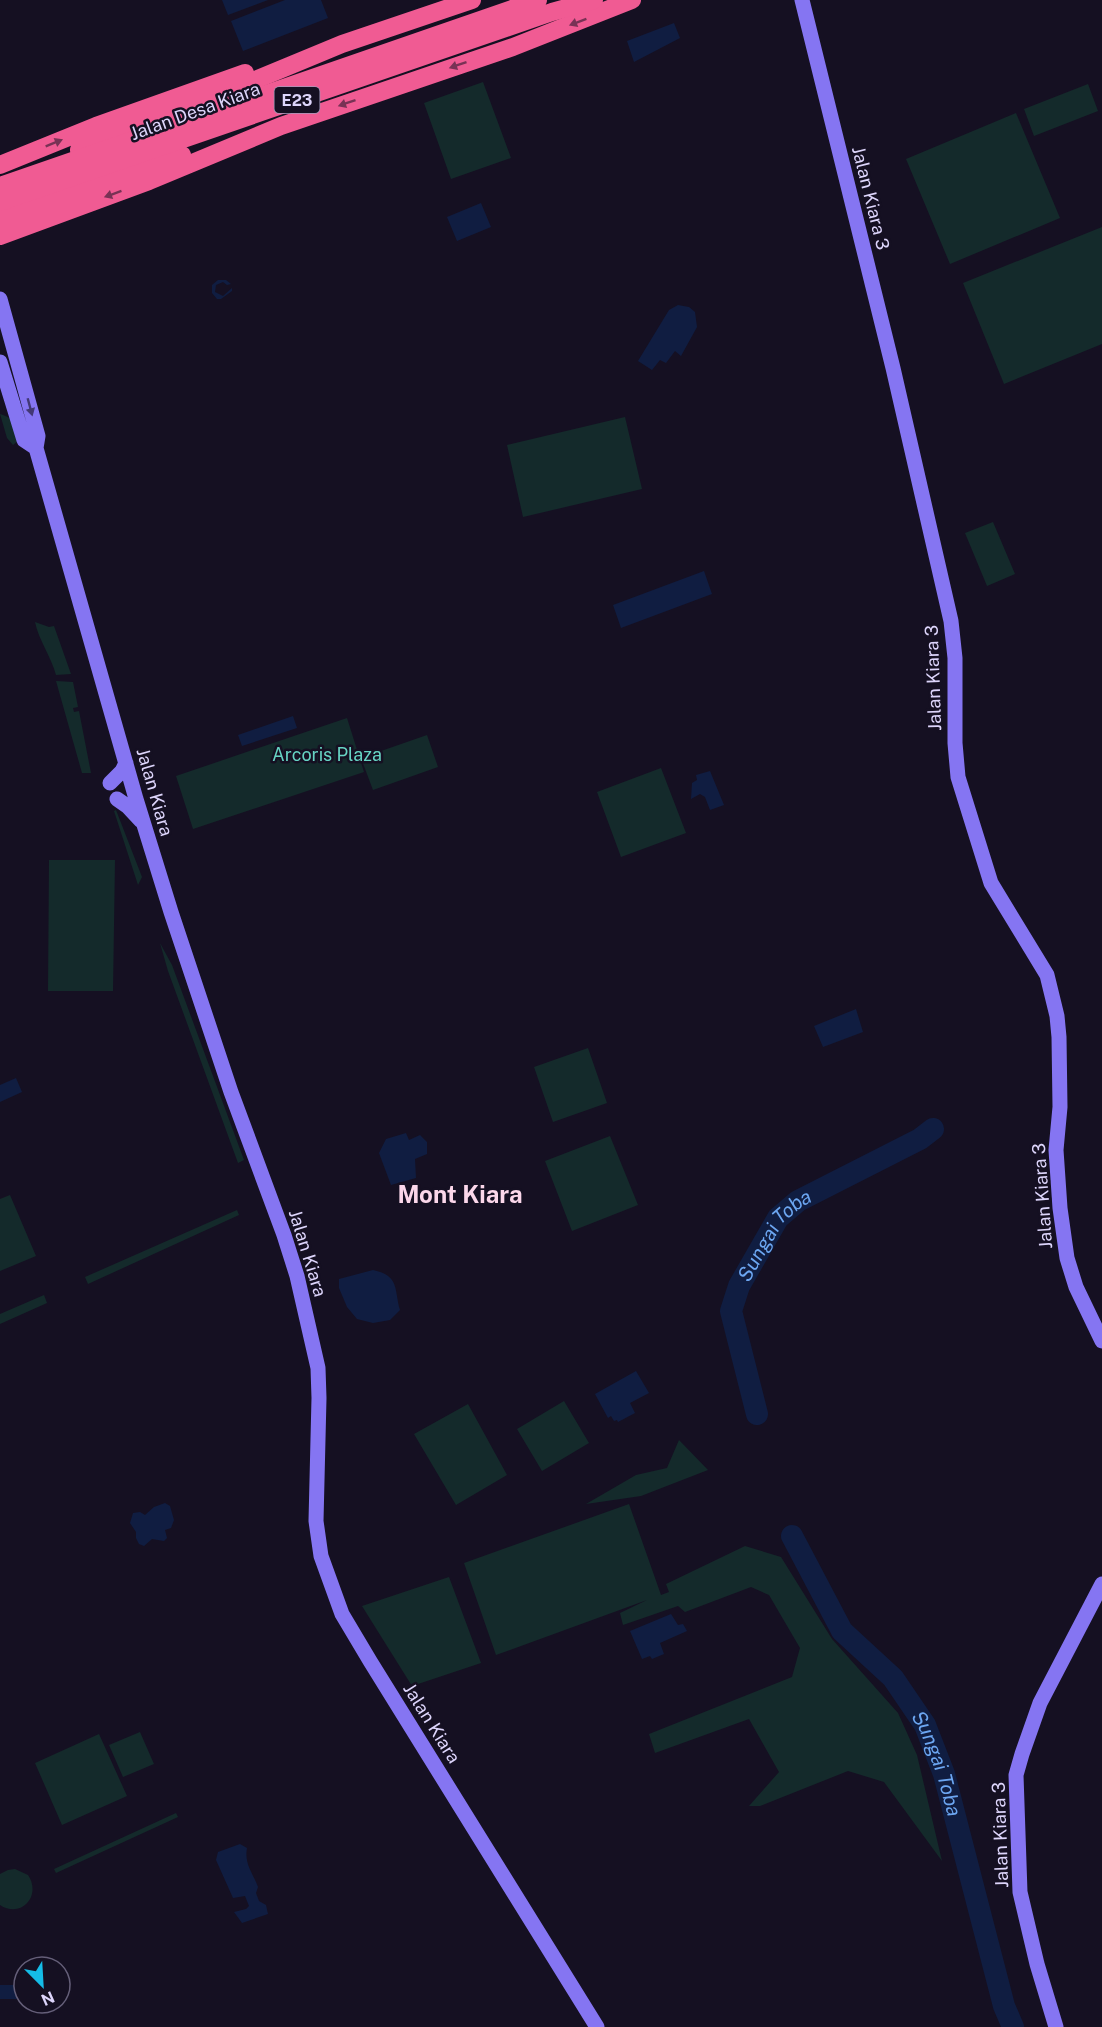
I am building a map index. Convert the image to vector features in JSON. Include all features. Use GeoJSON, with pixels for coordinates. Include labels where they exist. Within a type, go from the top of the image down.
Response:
{"type":"FeatureCollection","features":[{"type":"Feature","properties":{"kind":"highway"},"geometry":{"type":"LineString","coordinates":[[0,165],[96,126],[232,76],[342,44],[472,0]]}},
{"type":"Feature","properties":{"kind":"highway"},"geometry":{"type":"LineString","coordinates":[[0,186],[538,0]]}},
{"type":"Feature","properties":{"kind":"highway","name":"E23"},"geometry":{"type":"LineString","coordinates":[[0,202],[594,0]]}},
{"type":"Feature","properties":{"kind":"highway"},"geometry":{"type":"LineString","coordinates":[[0,236],[149,181],[281,126],[513,47],[632,0]]}},
{"type":"Feature","properties":{"kind":"highway"},"geometry":{"type":"LineString","coordinates":[[0,180],[166,117],[342,44]]}},
{"type":"Feature","properties":{"kind":"highway"},"geometry":{"type":"LineString","coordinates":[[0,220],[246,132],[263,127],[281,126]]}},
{"type":"Feature","properties":{"kind":"main road","name":"Jalan Desa Kiara"},"geometry":{"type":"LineString","coordinates":[[0,186],[216,104],[523,0]]}},
{"type":"Feature","properties":{"kind":"main road","name":"Jalan Desa Kiara"},"geometry":{"type":"LineString","coordinates":[[0,208],[92,170],[339,79],[578,0]]}},
{"type":"Feature","properties":{"kind":"main road","name":"Jalan Kiara 3"},"geometry":{"type":"LineString","coordinates":[[802,0],[893,368],[951,621],[955,658],[955,743],[958,777],[991,883],[1047,975],[1057,1016],[1060,1107],[1056,1150],[1060,1208],[1067,1257],[1076,1287],[1102,1341]]}},
{"type":"Feature","properties":{"kind":"main road","name":"Jalan Kiara"},"geometry":{"type":"LineString","coordinates":[[0,299],[38,436],[36,448],[143,823],[231,1092],[297,1276],[318,1368],[316,1521],[321,1556],[342,1614],[597,2027]]}},
{"type":"Feature","properties":{"kind":"main road","name":"Jalan Kiara"},"geometry":{"type":"LineString","coordinates":[[0,362],[24,440],[36,448]]}},
{"type":"Feature","properties":{"kind":"main road"},"geometry":{"type":"LineString","coordinates":[[110,783],[122,771],[126,763]]}},
{"type":"Feature","properties":{"kind":"main road"},"geometry":{"type":"LineString","coordinates":[[117,799],[143,823]]}},
{"type":"Feature","properties":{"kind":"main road","name":"Jalan Kiara 3"},"geometry":{"type":"LineString","coordinates":[[1056,2027],[1037,1964],[1020,1892],[1016,1775],[1040,1703],[1102,1584]]}},
{"type":"Feature","properties":{"kind":"green space"},"geometry":{"type":"Polygon","coordinates":[[[483,82],[511,158],[451,179],[424,103],[483,82]]]}},
{"type":"Feature","properties":{"kind":"green space"},"geometry":{"type":"Polygon","coordinates":[[[1088,84],[1098,111],[1034,136],[1024,109],[1088,84]]]}},
{"type":"Feature","properties":{"kind":"green space"},"geometry":{"type":"Polygon","coordinates":[[[1016,113],[1060,218],[950,264],[906,159],[1016,113]]]}},
{"type":"Feature","properties":{"kind":"green space"},"geometry":{"type":"Polygon","coordinates":[[[1102,227],[1102,344],[1004,384],[963,283],[1102,227]]]}},
{"type":"Feature","properties":{"kind":"green space"},"geometry":{"type":"Polygon","coordinates":[[[0,414],[10,418],[14,424],[18,441],[13,445],[7,438],[0,414]]]}},
{"type":"Feature","properties":{"kind":"green space"},"geometry":{"type":"Polygon","coordinates":[[[625,417],[642,489],[523,517],[507,445],[625,417]]]}},
{"type":"Feature","properties":{"kind":"green space"},"geometry":{"type":"Polygon","coordinates":[[[993,522],[1015,574],[987,586],[965,533],[993,522]]]}},
{"type":"Feature","properties":{"kind":"green space"},"geometry":{"type":"Polygon","coordinates":[[[35,622],[49,627],[54,626],[71,674],[56,675],[35,622]]]}},
{"type":"Feature","properties":{"kind":"green space"},"geometry":{"type":"Polygon","coordinates":[[[56,681],[73,682],[78,707],[73,708],[74,712],[79,711],[91,773],[82,773],[56,681]]]}},
{"type":"Feature","properties":{"kind":"green space","name":"Arcoris Plaza"},"geometry":{"type":"Polygon","coordinates":[[[347,718],[364,772],[193,829],[176,776],[347,718]]]}},
{"type":"Feature","properties":{"kind":"green space"},"geometry":{"type":"Polygon","coordinates":[[[427,735],[438,767],[373,790],[361,758],[427,735]]]}},
{"type":"Feature","properties":{"kind":"green space"},"geometry":{"type":"Polygon","coordinates":[[[661,768],[686,833],[621,857],[597,792],[661,768]]]}},
{"type":"Feature","properties":{"kind":"green space"},"geometry":{"type":"Polygon","coordinates":[[[116,810],[142,877],[138,885],[114,811],[116,810]]]}},
{"type":"Feature","properties":{"kind":"green space"},"geometry":{"type":"Polygon","coordinates":[[[49,860],[115,860],[113,991],[48,991],[49,860]]]}},
{"type":"Feature","properties":{"kind":"green space"},"geometry":{"type":"Polygon","coordinates":[[[160,943],[172,965],[244,1160],[238,1163],[168,971],[160,943]]]}},
{"type":"Feature","properties":{"kind":"green space"},"geometry":{"type":"Polygon","coordinates":[[[588,1048],[607,1103],[553,1122],[534,1067],[588,1048]]]}},
{"type":"Feature","properties":{"kind":"green space"},"geometry":{"type":"Polygon","coordinates":[[[610,1136],[638,1205],[572,1231],[545,1161],[610,1136]]]}},
{"type":"Feature","properties":{"kind":"green space"},"geometry":{"type":"Polygon","coordinates":[[[10,1195],[36,1256],[0,1271],[0,1199],[10,1195]]]}},
{"type":"Feature","properties":{"kind":"green space"},"geometry":{"type":"Polygon","coordinates":[[[237,1210],[239,1215],[88,1284],[85,1277],[237,1210]]]}},
{"type":"Feature","properties":{"kind":"green space"},"geometry":{"type":"Polygon","coordinates":[[[44,1295],[47,1303],[0,1324],[0,1314],[44,1295]]]}},
{"type":"Feature","properties":{"kind":"green space"},"geometry":{"type":"Polygon","coordinates":[[[564,1401],[589,1443],[542,1471],[517,1429],[564,1401]]]}},
{"type":"Feature","properties":{"kind":"green space"},"geometry":{"type":"Polygon","coordinates":[[[468,1404],[507,1475],[456,1505],[414,1434],[468,1404]]]}},
{"type":"Feature","properties":{"kind":"green space"},"geometry":{"type":"Polygon","coordinates":[[[679,1440],[708,1470],[641,1496],[586,1504],[636,1475],[667,1468],[679,1440]]]}},
{"type":"Feature","properties":{"kind":"green space"},"geometry":{"type":"Polygon","coordinates":[[[629,1504],[661,1595],[669,1592],[666,1584],[745,1546],[781,1557],[832,1639],[898,1713],[917,1755],[942,1861],[884,1782],[848,1771],[760,1806],[749,1806],[779,1772],[749,1719],[655,1753],[649,1734],[792,1677],[800,1648],[769,1595],[751,1587],[685,1612],[678,1606],[623,1625],[620,1613],[647,1600],[496,1655],[464,1563],[629,1504]]]}},
{"type":"Feature","properties":{"kind":"green space"},"geometry":{"type":"Polygon","coordinates":[[[449,1577],[481,1663],[412,1686],[362,1606],[449,1577]]]}},
{"type":"Feature","properties":{"kind":"green space"},"geometry":{"type":"Polygon","coordinates":[[[140,1732],[154,1764],[123,1777],[109,1745],[140,1732]]]}},
{"type":"Feature","properties":{"kind":"green space"},"geometry":{"type":"Polygon","coordinates":[[[99,1734],[127,1796],[62,1825],[35,1763],[99,1734]]]}},
{"type":"Feature","properties":{"kind":"green space"},"geometry":{"type":"Polygon","coordinates":[[[176,1813],[178,1817],[56,1873],[54,1869],[176,1813]]]}},
{"type":"Feature","properties":{"kind":"green space"},"geometry":{"type":"Polygon","coordinates":[[[15,1869],[28,1875],[32,1883],[31,1897],[22,1907],[8,1909],[0,1905],[0,1874],[15,1869]]]}},
{"type":"Feature","properties":{"kind":"water"},"geometry":{"type":"Polygon","coordinates":[[[222,0],[268,0],[228,15],[222,0]]]}},
{"type":"Feature","properties":{"kind":"water"},"geometry":{"type":"Polygon","coordinates":[[[285,0],[321,0],[328,18],[243,51],[231,21],[285,0]]]}},
{"type":"Feature","properties":{"kind":"water"},"geometry":{"type":"Polygon","coordinates":[[[674,23],[680,38],[634,62],[627,41],[674,23]]]}},
{"type":"Feature","properties":{"kind":"water"},"geometry":{"type":"Polygon","coordinates":[[[481,203],[491,227],[457,241],[447,217],[481,203]]]}},
{"type":"Feature","properties":{"kind":"water"},"geometry":{"type":"Polygon","coordinates":[[[218,280],[226,280],[231,284],[227,285],[223,282],[216,285],[215,292],[223,296],[232,288],[232,291],[221,299],[217,299],[212,293],[212,285],[218,280]]]}},
{"type":"Feature","properties":{"kind":"water"},"geometry":{"type":"Polygon","coordinates":[[[678,305],[689,307],[695,312],[697,327],[681,356],[675,351],[666,363],[660,360],[652,370],[638,361],[669,310],[678,305]]]}},
{"type":"Feature","properties":{"kind":"water"},"geometry":{"type":"Polygon","coordinates":[[[704,571],[712,594],[621,628],[613,605],[704,571]]]}},
{"type":"Feature","properties":{"kind":"water"},"geometry":{"type":"Polygon","coordinates":[[[293,716],[297,728],[242,746],[238,735],[293,716]]]}},
{"type":"Feature","properties":{"kind":"water"},"geometry":{"type":"Polygon","coordinates":[[[710,771],[724,805],[710,810],[705,797],[700,794],[691,799],[692,783],[697,780],[696,775],[710,771]]]}},
{"type":"Feature","properties":{"kind":"water"},"geometry":{"type":"Polygon","coordinates":[[[856,1009],[863,1032],[823,1047],[814,1026],[856,1009]]]}},
{"type":"Feature","properties":{"kind":"water"},"geometry":{"type":"Polygon","coordinates":[[[16,1078],[22,1092],[0,1102],[0,1085],[16,1078]]]}},
{"type":"Feature","properties":{"kind":"water"},"geometry":{"type":"Polygon","coordinates":[[[406,1133],[409,1140],[420,1135],[427,1142],[427,1154],[415,1159],[416,1178],[391,1185],[379,1153],[386,1139],[406,1133]]]}},
{"type":"Feature","properties":{"kind":"water"},"geometry":{"type":"Polygon","coordinates":[[[373,1270],[392,1280],[400,1310],[390,1320],[373,1323],[357,1319],[347,1307],[339,1288],[339,1279],[373,1270]]]}},
{"type":"Feature","properties":{"kind":"water"},"geometry":{"type":"Polygon","coordinates":[[[636,1371],[649,1393],[630,1403],[635,1413],[618,1422],[614,1421],[611,1416],[608,1418],[595,1394],[636,1371]]]}},
{"type":"Feature","properties":{"kind":"water"},"geometry":{"type":"Polygon","coordinates":[[[165,1503],[170,1506],[174,1520],[171,1528],[165,1530],[167,1538],[164,1541],[152,1539],[144,1546],[139,1544],[136,1532],[130,1523],[133,1513],[140,1512],[145,1515],[154,1507],[165,1503]]]}},
{"type":"Feature","properties":{"kind":"water"},"geometry":{"type":"Polygon","coordinates":[[[671,1614],[678,1625],[683,1624],[687,1631],[660,1643],[664,1654],[652,1659],[650,1656],[642,1659],[630,1631],[671,1614]]]}},
{"type":"Feature","properties":{"kind":"water"},"geometry":{"type":"Polygon","coordinates":[[[240,1844],[247,1848],[248,1864],[258,1887],[256,1893],[259,1901],[266,1905],[268,1914],[242,1923],[234,1912],[249,1906],[245,1896],[233,1898],[216,1860],[218,1852],[240,1844]]]}},
{"type":"Feature","properties":{"kind":"water"},"geometry":{"type":"Polygon","coordinates":[[[0,1985],[12,1985],[12,1999],[0,1999],[0,1985]]]}},
{"type":"Feature","properties":{"kind":"waterway","name":"Sungai Toba"},"geometry":{"type":"LineString","coordinates":[[757,1414],[731,1311],[739,1286],[778,1218],[798,1201],[920,1139],[933,1129]]}},
{"type":"Feature","properties":{"kind":"waterway","name":"Sungai Toba"},"geometry":{"type":"LineString","coordinates":[[792,1536],[842,1631],[893,1678],[925,1725],[944,1774],[1004,2006],[1013,2027]]}},
{"type":"Feature","properties":{"kind":"district","name":"Mont Kiara"},"geometry":{"type":"Point","coordinates":[460,1194]}}]}
